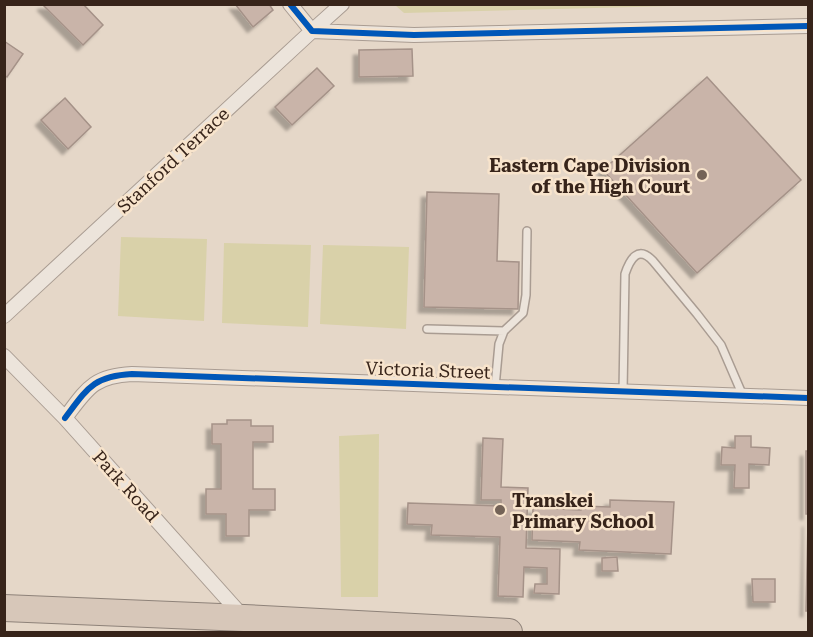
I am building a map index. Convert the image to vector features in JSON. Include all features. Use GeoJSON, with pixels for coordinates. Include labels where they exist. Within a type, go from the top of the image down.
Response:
{"type":"FeatureCollection","features":[{"type":"Feature","properties":{"kind":"highway"},"geometry":{"type":"LineString","coordinates":[[4,608],[244,618],[509,633]]}},
{"type":"Feature","properties":{"kind":"street"},"geometry":{"type":"LineString","coordinates":[[290,4],[312,31],[414,35],[808,26]]}},
{"type":"Feature","properties":{"kind":"street","name":"Stanford Terrace"},"geometry":{"type":"LineString","coordinates":[[4,316],[342,4]]}},
{"type":"Feature","properties":{"kind":"street","name":"Park Road"},"geometry":{"type":"LineString","coordinates":[[4,356],[65,418],[244,618]]}},
{"type":"Feature","properties":{"kind":"street","name":"Victoria Street"},"geometry":{"type":"LineString","coordinates":[[65,418],[94,383],[116,375],[171,375],[808,398]]}},
{"type":"Feature","properties":{"kind":"lane"},"geometry":{"type":"LineString","coordinates":[[495,387],[499,344],[504,331],[523,313],[526,295],[527,231]]}},
{"type":"Feature","properties":{"kind":"lane"},"geometry":{"type":"LineString","coordinates":[[623,392],[625,274],[634,256],[640,254],[648,256],[653,261],[721,345],[743,396]]}},
{"type":"Feature","properties":{"kind":"lane"},"geometry":{"type":"LineString","coordinates":[[427,329],[504,331]]}},
{"type":"Feature","properties":{"kind":"shaded area"},"geometry":{"type":"Polygon","coordinates":[[[395,5],[713,5],[404,13],[395,5]]]}},
{"type":"Feature","properties":{"kind":"shaded area"},"geometry":{"type":"Polygon","coordinates":[[[121,237],[207,239],[204,321],[118,316],[121,237]]]}},
{"type":"Feature","properties":{"kind":"shaded area"},"geometry":{"type":"Polygon","coordinates":[[[224,243],[311,245],[308,327],[222,323],[224,243]]]}},
{"type":"Feature","properties":{"kind":"shaded area"},"geometry":{"type":"Polygon","coordinates":[[[323,245],[409,247],[406,329],[320,324],[323,245]]]}},
{"type":"Feature","properties":{"kind":"shaded area"},"geometry":{"type":"Polygon","coordinates":[[[379,434],[378,597],[341,597],[339,436],[379,434]]]}},
{"type":"Feature","properties":{"kind":"building"},"geometry":{"type":"Polygon","coordinates":[[[44,4],[83,4],[103,25],[83,45],[44,4]]]}},
{"type":"Feature","properties":{"kind":"building"},"geometry":{"type":"Polygon","coordinates":[[[235,4],[269,4],[273,10],[253,27],[235,4]]]}},
{"type":"Feature","properties":{"kind":"building"},"geometry":{"type":"Polygon","coordinates":[[[4,41],[23,54],[7,77],[4,75],[4,41]]]}},
{"type":"Feature","properties":{"kind":"building"},"geometry":{"type":"Polygon","coordinates":[[[412,49],[413,76],[359,77],[359,50],[412,49]]]}},
{"type":"Feature","properties":{"kind":"building"},"geometry":{"type":"Polygon","coordinates":[[[317,68],[334,86],[292,125],[275,107],[317,68]]]}},
{"type":"Feature","properties":{"kind":"building","name":"Eastern Cape Division of the High Court"},"geometry":{"type":"Polygon","coordinates":[[[707,77],[801,180],[697,273],[603,170],[707,77]]]}},
{"type":"Feature","properties":{"kind":"building"},"geometry":{"type":"Polygon","coordinates":[[[65,98],[91,127],[68,149],[41,120],[65,98]]]}},
{"type":"Feature","properties":{"kind":"building"},"geometry":{"type":"Polygon","coordinates":[[[427,192],[499,194],[497,261],[519,262],[518,309],[424,307],[427,192]]]}},
{"type":"Feature","properties":{"kind":"building"},"geometry":{"type":"Polygon","coordinates":[[[227,420],[251,420],[251,426],[273,426],[273,442],[253,442],[253,489],[275,489],[275,510],[249,510],[249,536],[226,536],[226,514],[206,514],[206,489],[221,489],[221,444],[212,444],[212,424],[227,424],[227,420]]]}},
{"type":"Feature","properties":{"kind":"building"},"geometry":{"type":"Polygon","coordinates":[[[735,436],[751,436],[751,447],[770,448],[769,465],[749,464],[749,488],[734,488],[735,465],[721,465],[722,447],[735,448],[735,436]]]}},
{"type":"Feature","properties":{"kind":"building"},"geometry":{"type":"Polygon","coordinates":[[[483,438],[503,439],[501,487],[528,488],[526,548],[560,549],[559,594],[534,593],[535,584],[547,584],[547,568],[524,567],[523,597],[498,596],[500,537],[431,535],[432,525],[407,524],[408,503],[501,506],[501,500],[481,500],[483,438]]]}},
{"type":"Feature","properties":{"kind":"building"},"geometry":{"type":"Polygon","coordinates":[[[806,451],[808,451],[808,514],[806,514],[806,451]]]}},
{"type":"Feature","properties":{"kind":"building"},"geometry":{"type":"Polygon","coordinates":[[[610,500],[674,502],[671,554],[579,550],[580,542],[532,540],[533,508],[581,510],[582,506],[610,507],[610,500]]]}},
{"type":"Feature","properties":{"kind":"building"},"geometry":{"type":"Polygon","coordinates":[[[808,521],[808,611],[806,611],[808,521]]]}},
{"type":"Feature","properties":{"kind":"building"},"geometry":{"type":"Polygon","coordinates":[[[617,557],[618,571],[602,571],[602,558],[617,557]]]}},
{"type":"Feature","properties":{"kind":"building"},"geometry":{"type":"Polygon","coordinates":[[[752,579],[775,579],[775,602],[753,602],[752,579]]]}},
{"type":"Feature","properties":{"kind":"cycle path"},"geometry":{"type":"LineString","coordinates":[[290,4],[312,31],[414,35],[808,26]]}},
{"type":"Feature","properties":{"kind":"cycle path"},"geometry":{"type":"LineString","coordinates":[[65,418],[79,399],[99,381],[132,374],[808,398]]}},
{"type":"Feature","properties":{"kind":"place","name":"Eastern Cape Division of the High Court"},"geometry":{"type":"Point","coordinates":[702,175]}},
{"type":"Feature","properties":{"kind":"place","name":"Transkei Primary School"},"geometry":{"type":"Point","coordinates":[500,510]}}]}
